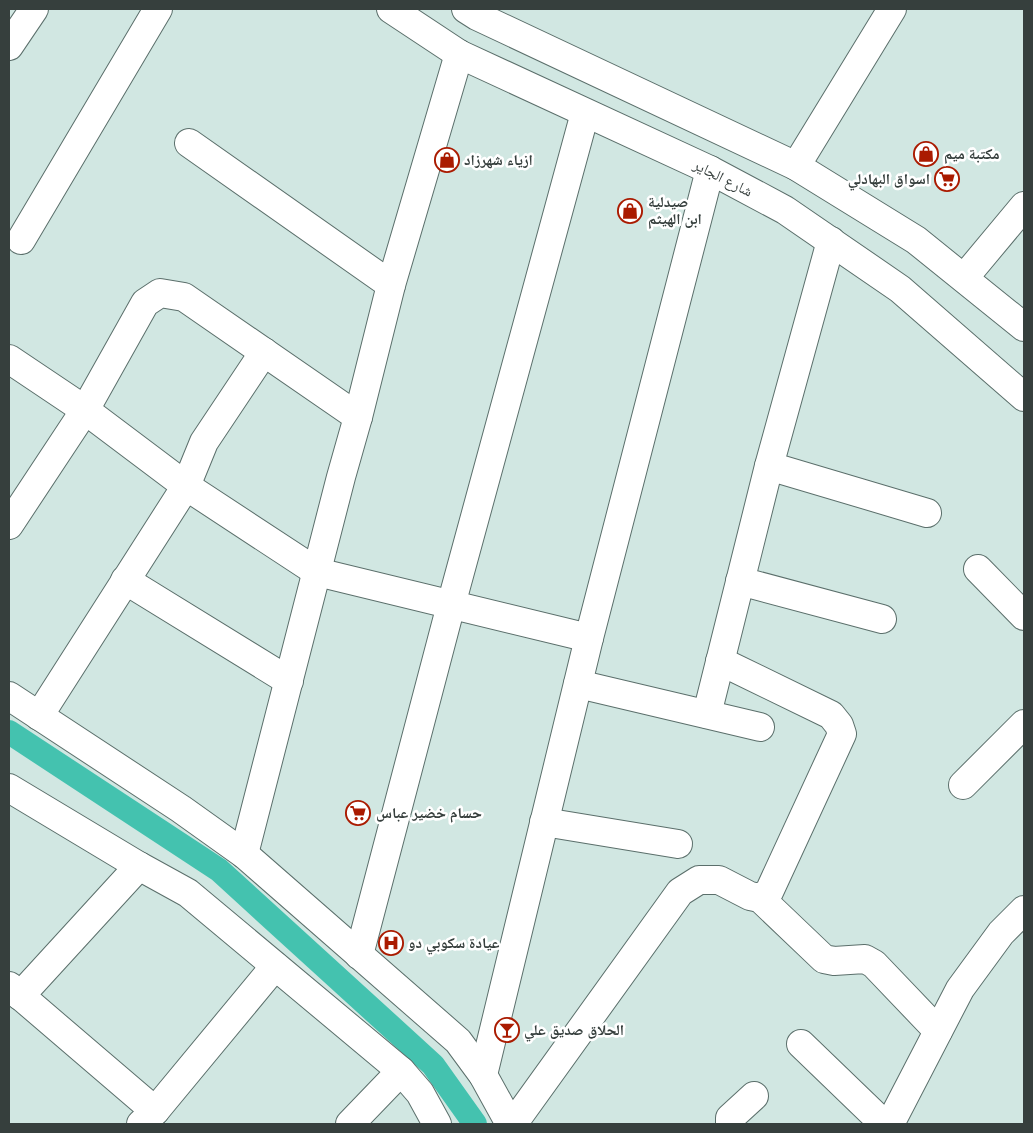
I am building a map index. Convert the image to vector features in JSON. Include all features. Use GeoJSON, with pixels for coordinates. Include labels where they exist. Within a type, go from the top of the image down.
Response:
{"type":"FeatureCollection","features":[{"type":"Feature","properties":{"kind":"street"},"geometry":{"type":"LineString","coordinates":[[9,46],[34,9]]}},
{"type":"Feature","properties":{"kind":"street"},"geometry":{"type":"LineString","coordinates":[[21,240],[158,9]]}},
{"type":"Feature","properties":{"kind":"street","name":"شارع الجاير"},"geometry":{"type":"LineString","coordinates":[[391,9],[459,54],[710,170],[784,210],[900,289],[1022,390]]}},
{"type":"Feature","properties":{"kind":"street"},"geometry":{"type":"LineString","coordinates":[[796,166],[892,9]]}},
{"type":"Feature","properties":{"kind":"street"},"geometry":{"type":"LineString","coordinates":[[475,11],[796,166],[916,240],[1024,327]]}},
{"type":"Feature","properties":{"kind":"street"},"geometry":{"type":"LineString","coordinates":[[244,854],[392,284],[459,54]]}},
{"type":"Feature","properties":{"kind":"street"},"geometry":{"type":"LineString","coordinates":[[359,955],[451,605],[585,112]]}},
{"type":"Feature","properties":{"kind":"street"},"geometry":{"type":"LineString","coordinates":[[189,143],[392,284]]}},
{"type":"Feature","properties":{"kind":"street"},"geometry":{"type":"LineString","coordinates":[[483,1075],[589,638],[710,170]]}},
{"type":"Feature","properties":{"kind":"street"},"geometry":{"type":"LineString","coordinates":[[964,278],[1024,206]]}},
{"type":"Feature","properties":{"kind":"street"},"geometry":{"type":"LineString","coordinates":[[707,714],[769,466],[831,242]]}},
{"type":"Feature","properties":{"kind":"street"},"geometry":{"type":"LineString","coordinates":[[9,525],[85,410],[145,303],[160,292],[184,296],[358,417]]}},
{"type":"Feature","properties":{"kind":"street"},"geometry":{"type":"LineString","coordinates":[[39,716],[186,486],[204,442],[264,352]]}},
{"type":"Feature","properties":{"kind":"street"},"geometry":{"type":"LineString","coordinates":[[9,359],[85,410],[186,486],[318,572],[589,638]]}},
{"type":"Feature","properties":{"kind":"street"},"geometry":{"type":"LineString","coordinates":[[769,466],[927,513]]}},
{"type":"Feature","properties":{"kind":"street"},"geometry":{"type":"LineString","coordinates":[[978,569],[1024,616]]}},
{"type":"Feature","properties":{"kind":"street"},"geometry":{"type":"LineString","coordinates":[[125,580],[289,681]]}},
{"type":"Feature","properties":{"kind":"street"},"geometry":{"type":"LineString","coordinates":[[740,581],[882,620]]}},
{"type":"Feature","properties":{"kind":"street"},"geometry":{"type":"LineString","coordinates":[[720,661],[831,715],[839,725],[842,734],[769,892],[760,898]]}},
{"type":"Feature","properties":{"kind":"street"},"geometry":{"type":"LineString","coordinates":[[578,684],[760,727]]}},
{"type":"Feature","properties":{"kind":"street"},"geometry":{"type":"LineString","coordinates":[[9,696],[244,854],[458,1041],[483,1075],[511,1124],[680,892],[699,880],[719,880],[750,896],[760,898],[824,959],[834,961],[865,959],[874,964],[938,1031]]}},
{"type":"Feature","properties":{"kind":"street"},"geometry":{"type":"LineString","coordinates":[[963,785],[1024,724]]}},
{"type":"Feature","properties":{"kind":"street"},"geometry":{"type":"LineString","coordinates":[[9,788],[139,866],[188,893],[401,1071],[420,1093],[437,1124]]}},
{"type":"Feature","properties":{"kind":"street"},"geometry":{"type":"LineString","coordinates":[[544,822],[678,844]]}},
{"type":"Feature","properties":{"kind":"street"},"geometry":{"type":"LineString","coordinates":[[139,866],[14,991],[148,1118],[275,966]]}},
{"type":"Feature","properties":{"kind":"street"},"geometry":{"type":"LineString","coordinates":[[890,1124],[960,989],[1001,933],[1024,910]]}},
{"type":"Feature","properties":{"kind":"street"},"geometry":{"type":"LineString","coordinates":[[802,1044],[884,1124]]}},
{"type":"Feature","properties":{"kind":"street"},"geometry":{"type":"LineString","coordinates":[[350,1124],[401,1071]]}},
{"type":"Feature","properties":{"kind":"street"},"geometry":{"type":"LineString","coordinates":[[730,1124],[730,1118],[754,1096]]}},
{"type":"Feature","properties":{"kind":"waterway"},"geometry":{"type":"LineString","coordinates":[[9,732],[219,870],[433,1065],[475,1124]]}},
{"type":"Feature","properties":{"kind":"place","name":"مكتبة ميم"},"geometry":{"type":"Point","coordinates":[926,154]}},
{"type":"Feature","properties":{"kind":"place","name":"ازياء شهرزاد"},"geometry":{"type":"Point","coordinates":[447,160]}},
{"type":"Feature","properties":{"kind":"place","name":"اسواق البهادلي"},"geometry":{"type":"Point","coordinates":[947,179]}},
{"type":"Feature","properties":{"kind":"place","name":"صيدلية ابن الهيثم"},"geometry":{"type":"Point","coordinates":[630,211]}},
{"type":"Feature","properties":{"kind":"place","name":"حسام خضير عباس"},"geometry":{"type":"Point","coordinates":[358,813]}},
{"type":"Feature","properties":{"kind":"place","name":"عيادة سكوبي دو"},"geometry":{"type":"Point","coordinates":[391,943]}},
{"type":"Feature","properties":{"kind":"place","name":"الحلاق صديق علي"},"geometry":{"type":"Point","coordinates":[507,1030]}}]}
